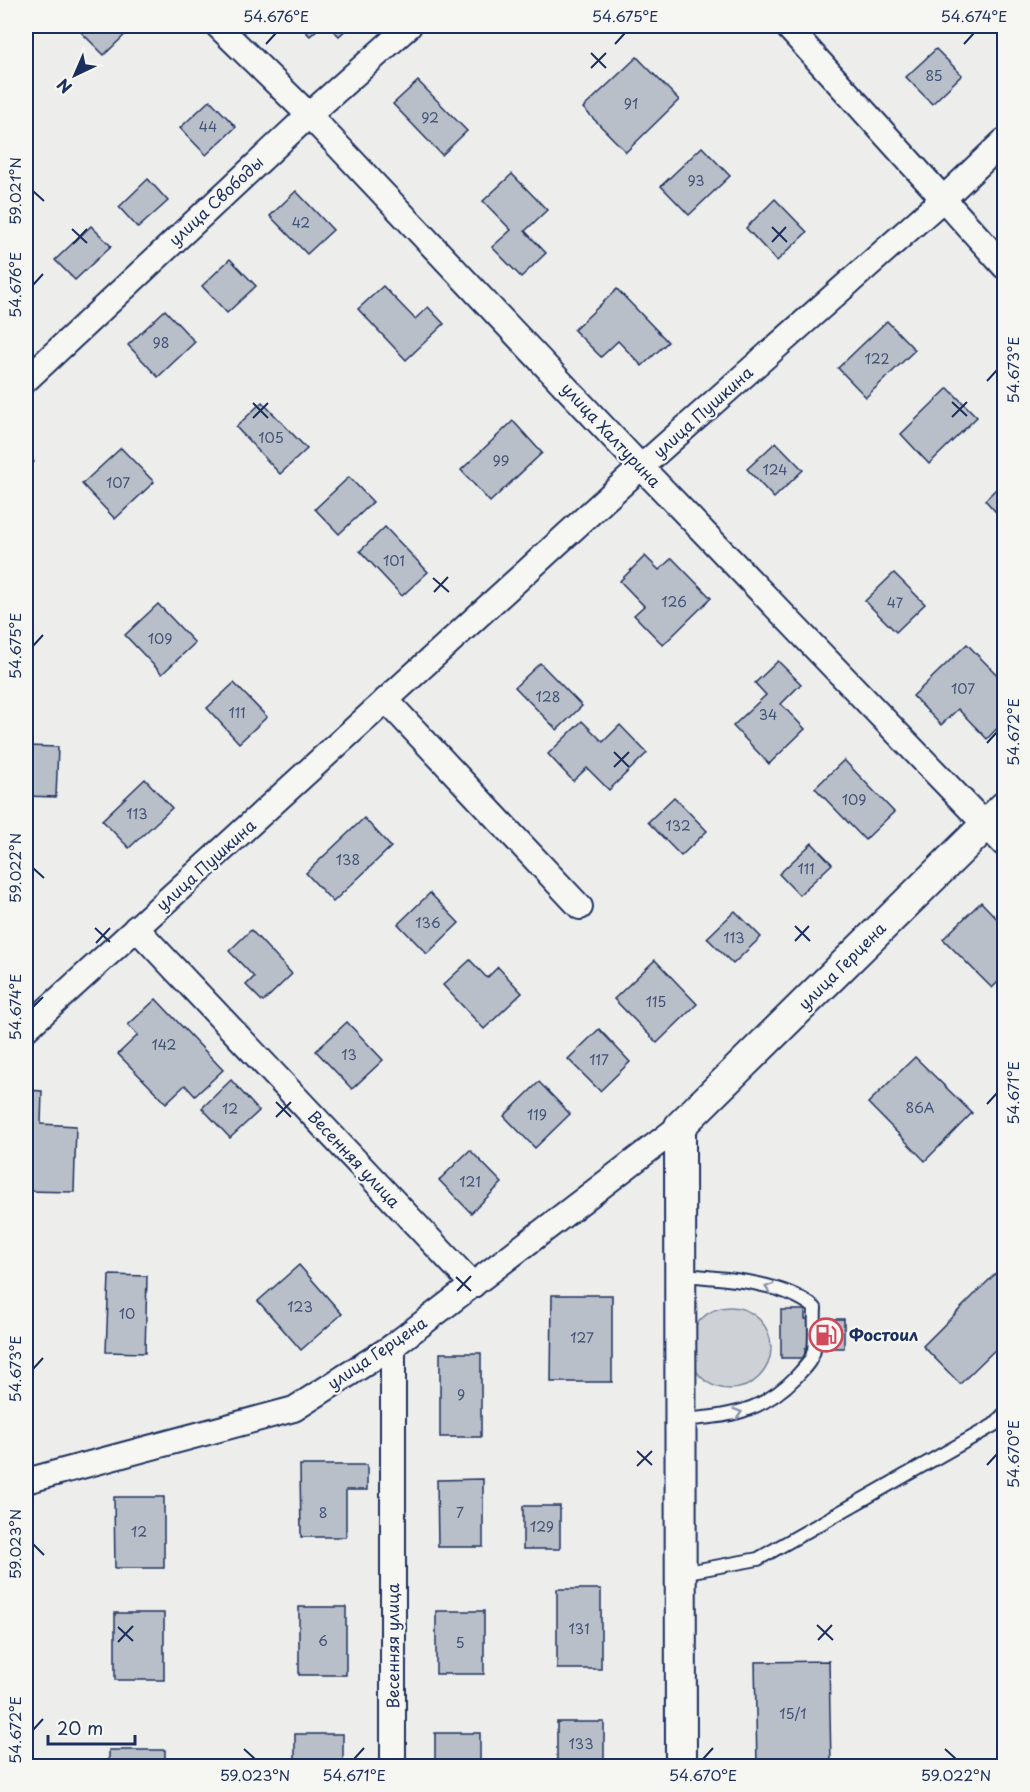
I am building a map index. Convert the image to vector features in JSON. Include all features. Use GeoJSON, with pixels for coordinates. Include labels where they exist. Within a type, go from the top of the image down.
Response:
{"type":"FeatureCollection","features":[{"type":"Feature","properties":{"kind":"street","name":"улица Халтурина"},"geometry":{"type":"LineString","coordinates":[[218,26],[309,115],[641,467],[998,825]]}},
{"type":"Feature","properties":{"kind":"street","name":"улица Свободы"},"geometry":{"type":"LineString","coordinates":[[26,380],[309,115],[409,26]]}},
{"type":"Feature","properties":{"kind":"street"},"geometry":{"type":"LineString","coordinates":[[787,26],[1005,266]]}},
{"type":"Feature","properties":{"kind":"street","name":"улица Пушкина"},"geometry":{"type":"LineString","coordinates":[[26,1029],[641,467],[943,199],[1005,141]]}},
{"type":"Feature","properties":{"kind":"street"},"geometry":{"type":"LineString","coordinates":[[386,700],[580,907]]}},
{"type":"Feature","properties":{"kind":"street","name":"улица Герцена"},"geometry":{"type":"LineString","coordinates":[[26,1481],[294,1409],[393,1346],[680,1126],[998,825]]}},
{"type":"Feature","properties":{"kind":"street","name":"Весенняя улица"},"geometry":{"type":"LineString","coordinates":[[136,928],[472,1285]]}},
{"type":"Feature","properties":{"kind":"street"},"geometry":{"type":"LineString","coordinates":[[680,1126],[681,1767]]}},
{"type":"Feature","properties":{"kind":"street","name":"Весенняя улица"},"geometry":{"type":"LineString","coordinates":[[393,1346],[393,1767]]}},
{"type":"Feature","properties":{"kind":"lane"},"geometry":{"type":"LineString","coordinates":[[681,1275],[759,1285],[805,1300],[815,1308],[814,1352],[809,1362],[783,1390],[765,1402],[735,1415],[681,1420]]}},
{"type":"Feature","properties":{"kind":"lane"},"geometry":{"type":"LineString","coordinates":[[681,1573],[758,1559],[994,1425],[1005,1414]]}},
{"type":"Feature","properties":{"kind":"shaded area"},"geometry":{"type":"Polygon","coordinates":[[[730,1307],[746,1310],[759,1319],[768,1332],[771,1348],[768,1364],[759,1377],[746,1386],[730,1389],[714,1386],[701,1377],[692,1364],[689,1348],[692,1332],[701,1319],[714,1310],[730,1307]]]}},
{"type":"Feature","properties":{"kind":"building"},"geometry":{"type":"Polygon","coordinates":[[[75,26],[134,26],[104,55],[75,26]]]}},
{"type":"Feature","properties":{"kind":"building"},"geometry":{"type":"Polygon","coordinates":[[[300,26],[321,26],[310,36],[300,26]]]}},
{"type":"Feature","properties":{"kind":"building"},"geometry":{"type":"Polygon","coordinates":[[[329,26],[350,26],[339,36],[329,26]]]}},
{"type":"Feature","properties":{"kind":"building"},"geometry":{"type":"Polygon","coordinates":[[[936,49],[962,75],[932,104],[906,77],[936,49]]]}},
{"type":"Feature","properties":{"kind":"building"},"geometry":{"type":"Polygon","coordinates":[[[637,57],[679,100],[626,152],[583,108],[637,57]]]}},
{"type":"Feature","properties":{"kind":"building"},"geometry":{"type":"Polygon","coordinates":[[[418,81],[467,131],[442,155],[393,104],[418,81]]]}},
{"type":"Feature","properties":{"kind":"building"},"geometry":{"type":"Polygon","coordinates":[[[210,100],[236,127],[206,155],[180,128],[210,100]]]}},
{"type":"Feature","properties":{"kind":"building"},"geometry":{"type":"Polygon","coordinates":[[[702,147],[730,176],[689,215],[661,186],[702,147]]]}},
{"type":"Feature","properties":{"kind":"building"},"geometry":{"type":"Polygon","coordinates":[[[512,174],[547,210],[525,231],[546,253],[521,277],[492,247],[511,230],[483,201],[512,174]]]}},
{"type":"Feature","properties":{"kind":"building"},"geometry":{"type":"Polygon","coordinates":[[[148,179],[168,201],[138,228],[119,207],[148,179]]]}},
{"type":"Feature","properties":{"kind":"building"},"geometry":{"type":"Polygon","coordinates":[[[296,191],[333,230],[307,254],[270,216],[296,191]]]}},
{"type":"Feature","properties":{"kind":"building"},"geometry":{"type":"Polygon","coordinates":[[[775,199],[807,232],[777,261],[746,228],[775,199]]]}},
{"type":"Feature","properties":{"kind":"building"},"geometry":{"type":"Polygon","coordinates":[[[91,226],[111,246],[75,280],[55,260],[91,226]]]}},
{"type":"Feature","properties":{"kind":"building"},"geometry":{"type":"Polygon","coordinates":[[[230,259],[256,286],[227,313],[202,286],[230,259]]]}},
{"type":"Feature","properties":{"kind":"building"},"geometry":{"type":"Polygon","coordinates":[[[383,286],[415,319],[428,307],[444,324],[406,360],[358,309],[383,286]]]}},
{"type":"Feature","properties":{"kind":"building"},"geometry":{"type":"Polygon","coordinates":[[[617,289],[668,342],[642,366],[618,341],[601,357],[574,330],[617,289]]]}},
{"type":"Feature","properties":{"kind":"building"},"geometry":{"type":"Polygon","coordinates":[[[165,310],[195,342],[158,377],[128,345],[165,310]]]}},
{"type":"Feature","properties":{"kind":"building"},"geometry":{"type":"Polygon","coordinates":[[[887,321],[915,350],[866,397],[838,368],[887,321]]]}},
{"type":"Feature","properties":{"kind":"building"},"geometry":{"type":"Polygon","coordinates":[[[948,388],[977,417],[929,464],[901,434],[948,388]]]}},
{"type":"Feature","properties":{"kind":"building"},"geometry":{"type":"Polygon","coordinates":[[[262,402],[307,449],[280,474],[236,427],[262,402]]]}},
{"type":"Feature","properties":{"kind":"building"},"geometry":{"type":"Polygon","coordinates":[[[513,421],[542,453],[490,502],[461,470],[513,421]]]}},
{"type":"Feature","properties":{"kind":"building"},"geometry":{"type":"Polygon","coordinates":[[[776,442],[803,470],[774,498],[747,469],[776,442]]]}},
{"type":"Feature","properties":{"kind":"building"},"geometry":{"type":"Polygon","coordinates":[[[121,448],[154,482],[115,519],[82,484],[121,448]]]}},
{"type":"Feature","properties":{"kind":"building"},"geometry":{"type":"Polygon","coordinates":[[[26,453],[34,462],[26,470],[26,453]]]}},
{"type":"Feature","properties":{"kind":"building"},"geometry":{"type":"Polygon","coordinates":[[[349,477],[373,502],[339,534],[315,509],[349,477]]]}},
{"type":"Feature","properties":{"kind":"building"},"geometry":{"type":"Polygon","coordinates":[[[1004,481],[1004,521],[985,500],[1004,481]]]}},
{"type":"Feature","properties":{"kind":"building"},"geometry":{"type":"Polygon","coordinates":[[[385,527],[428,572],[402,596],[360,551],[385,527]]]}},
{"type":"Feature","properties":{"kind":"building"},"geometry":{"type":"Polygon","coordinates":[[[645,556],[659,570],[672,558],[711,598],[663,645],[634,615],[644,606],[620,581],[645,556]]]}},
{"type":"Feature","properties":{"kind":"building"},"geometry":{"type":"Polygon","coordinates":[[[894,573],[925,604],[896,632],[865,601],[894,573]]]}},
{"type":"Feature","properties":{"kind":"building"},"geometry":{"type":"Polygon","coordinates":[[[158,604],[195,643],[162,674],[125,635],[158,604]]]}},
{"type":"Feature","properties":{"kind":"building"},"geometry":{"type":"Polygon","coordinates":[[[967,644],[1004,682],[1004,721],[987,739],[958,709],[941,725],[913,696],[967,644]]]}},
{"type":"Feature","properties":{"kind":"building"},"geometry":{"type":"Polygon","coordinates":[[[778,661],[801,684],[781,704],[805,729],[769,764],[733,726],[766,695],[755,683],[778,661]]]}},
{"type":"Feature","properties":{"kind":"building"},"geometry":{"type":"Polygon","coordinates":[[[540,663],[582,706],[557,730],[515,687],[540,663]]]}},
{"type":"Feature","properties":{"kind":"building"},"geometry":{"type":"Polygon","coordinates":[[[234,683],[267,717],[239,743],[207,708],[234,683]]]}},
{"type":"Feature","properties":{"kind":"building"},"geometry":{"type":"Polygon","coordinates":[[[582,721],[603,742],[620,725],[647,753],[609,790],[587,768],[573,781],[548,754],[582,721]]]}},
{"type":"Feature","properties":{"kind":"building"},"geometry":{"type":"Polygon","coordinates":[[[26,746],[58,747],[56,797],[26,796],[26,746]]]}},
{"type":"Feature","properties":{"kind":"building"},"geometry":{"type":"Polygon","coordinates":[[[844,760],[894,812],[865,840],[815,788],[844,760]]]}},
{"type":"Feature","properties":{"kind":"building"},"geometry":{"type":"Polygon","coordinates":[[[145,779],[172,808],[129,848],[102,820],[145,779]]]}},
{"type":"Feature","properties":{"kind":"building"},"geometry":{"type":"Polygon","coordinates":[[[674,797],[707,831],[681,856],[648,822],[674,797]]]}},
{"type":"Feature","properties":{"kind":"building"},"geometry":{"type":"Polygon","coordinates":[[[364,818],[391,847],[333,902],[306,873],[364,818]]]}},
{"type":"Feature","properties":{"kind":"building"},"geometry":{"type":"Polygon","coordinates":[[[812,843],[832,864],[799,895],[779,874],[812,843]]]}},
{"type":"Feature","properties":{"kind":"building"},"geometry":{"type":"Polygon","coordinates":[[[430,893],[459,923],[427,954],[398,924],[430,893]]]}},
{"type":"Feature","properties":{"kind":"building"},"geometry":{"type":"Polygon","coordinates":[[[981,902],[1004,926],[1004,976],[992,988],[943,939],[981,902]]]}},
{"type":"Feature","properties":{"kind":"building"},"geometry":{"type":"Polygon","coordinates":[[[735,911],[761,937],[733,964],[707,938],[735,911]]]}},
{"type":"Feature","properties":{"kind":"building"},"geometry":{"type":"Polygon","coordinates":[[[251,930],[292,974],[263,1002],[246,985],[254,977],[229,951],[251,930]]]}},
{"type":"Feature","properties":{"kind":"building"},"geometry":{"type":"Polygon","coordinates":[[[470,960],[487,978],[498,967],[522,993],[484,1029],[443,985],[470,960]]]}},
{"type":"Feature","properties":{"kind":"building"},"geometry":{"type":"Polygon","coordinates":[[[655,960],[697,1004],[657,1043],[614,999],[655,960]]]}},
{"type":"Feature","properties":{"kind":"building"},"geometry":{"type":"Polygon","coordinates":[[[156,999],[223,1070],[195,1096],[185,1085],[166,1103],[118,1054],[138,1035],[128,1025],[156,999]]]}},
{"type":"Feature","properties":{"kind":"building"},"geometry":{"type":"Polygon","coordinates":[[[347,1022],[383,1060],[352,1089],[316,1051],[347,1022]]]}},
{"type":"Feature","properties":{"kind":"building"},"geometry":{"type":"Polygon","coordinates":[[[599,1029],[630,1062],[600,1091],[568,1059],[599,1029]]]}},
{"type":"Feature","properties":{"kind":"building"},"geometry":{"type":"Polygon","coordinates":[[[915,1057],[972,1113],[925,1161],[868,1103],[915,1057]]]}},
{"type":"Feature","properties":{"kind":"building"},"geometry":{"type":"Polygon","coordinates":[[[231,1080],[259,1111],[230,1138],[202,1108],[231,1080]]]}},
{"type":"Feature","properties":{"kind":"building"},"geometry":{"type":"Polygon","coordinates":[[[539,1082],[570,1114],[535,1148],[504,1116],[539,1082]]]}},
{"type":"Feature","properties":{"kind":"building"},"geometry":{"type":"Polygon","coordinates":[[[26,1090],[42,1091],[41,1124],[76,1126],[74,1192],[26,1191],[26,1090]]]}},
{"type":"Feature","properties":{"kind":"building"},"geometry":{"type":"Polygon","coordinates":[[[470,1150],[502,1183],[471,1213],[439,1180],[470,1150]]]}},
{"type":"Feature","properties":{"kind":"building"},"geometry":{"type":"Polygon","coordinates":[[[299,1265],[342,1314],[301,1350],[258,1301],[299,1265]]]}},
{"type":"Feature","properties":{"kind":"building"},"geometry":{"type":"Polygon","coordinates":[[[1004,1265],[1004,1341],[960,1384],[923,1346],[1004,1265]]]}},
{"type":"Feature","properties":{"kind":"building"},"geometry":{"type":"Polygon","coordinates":[[[109,1275],[147,1276],[145,1353],[106,1352],[109,1275]]]}},
{"type":"Feature","properties":{"kind":"building"},"geometry":{"type":"Polygon","coordinates":[[[552,1295],[612,1295],[612,1382],[551,1382],[552,1295]]]}},
{"type":"Feature","properties":{"kind":"building"},"geometry":{"type":"Polygon","coordinates":[[[781,1310],[805,1310],[805,1319],[844,1319],[844,1348],[805,1348],[805,1358],[781,1358],[781,1310]]]}},
{"type":"Feature","properties":{"kind":"building"},"geometry":{"type":"Polygon","coordinates":[[[440,1353],[481,1353],[481,1437],[440,1437],[440,1353]]]}},
{"type":"Feature","properties":{"kind":"building"},"geometry":{"type":"Polygon","coordinates":[[[300,1465],[367,1465],[367,1490],[346,1490],[346,1537],[301,1537],[300,1465]]]}},
{"type":"Feature","properties":{"kind":"building"},"geometry":{"type":"Polygon","coordinates":[[[483,1479],[483,1547],[438,1547],[437,1480],[483,1479]]]}},
{"type":"Feature","properties":{"kind":"building"},"geometry":{"type":"Polygon","coordinates":[[[114,1497],[164,1497],[164,1568],[115,1568],[114,1497]]]}},
{"type":"Feature","properties":{"kind":"building"},"geometry":{"type":"Polygon","coordinates":[[[523,1506],[560,1506],[560,1549],[523,1549],[523,1506]]]}},
{"type":"Feature","properties":{"kind":"building"},"geometry":{"type":"Polygon","coordinates":[[[557,1589],[601,1589],[601,1669],[557,1669],[557,1589]]]}},
{"type":"Feature","properties":{"kind":"building"},"geometry":{"type":"Polygon","coordinates":[[[299,1607],[346,1607],[346,1675],[299,1675],[299,1607]]]}},
{"type":"Feature","properties":{"kind":"building"},"geometry":{"type":"Polygon","coordinates":[[[436,1611],[484,1611],[484,1674],[436,1674],[436,1611]]]}},
{"type":"Feature","properties":{"kind":"building"},"geometry":{"type":"Polygon","coordinates":[[[115,1613],[164,1613],[164,1680],[115,1680],[115,1613]]]}},
{"type":"Feature","properties":{"kind":"building"},"geometry":{"type":"Polygon","coordinates":[[[829,1661],[831,1766],[757,1766],[755,1662],[829,1661]]]}},
{"type":"Feature","properties":{"kind":"building"},"geometry":{"type":"Polygon","coordinates":[[[557,1722],[604,1722],[604,1766],[557,1766],[557,1722]]]}},
{"type":"Feature","properties":{"kind":"building"},"geometry":{"type":"Polygon","coordinates":[[[435,1733],[480,1733],[480,1766],[435,1766],[435,1733]]]}},
{"type":"Feature","properties":{"kind":"building"},"geometry":{"type":"Polygon","coordinates":[[[295,1734],[343,1734],[343,1766],[295,1766],[295,1734]]]}},
{"type":"Feature","properties":{"kind":"building"},"geometry":{"type":"Polygon","coordinates":[[[109,1750],[165,1750],[165,1766],[109,1766],[109,1750]]]}},
{"type":"Feature","properties":{"kind":"place","name":"Фостоил"},"geometry":{"type":"Point","coordinates":[826,1335]}}]}
